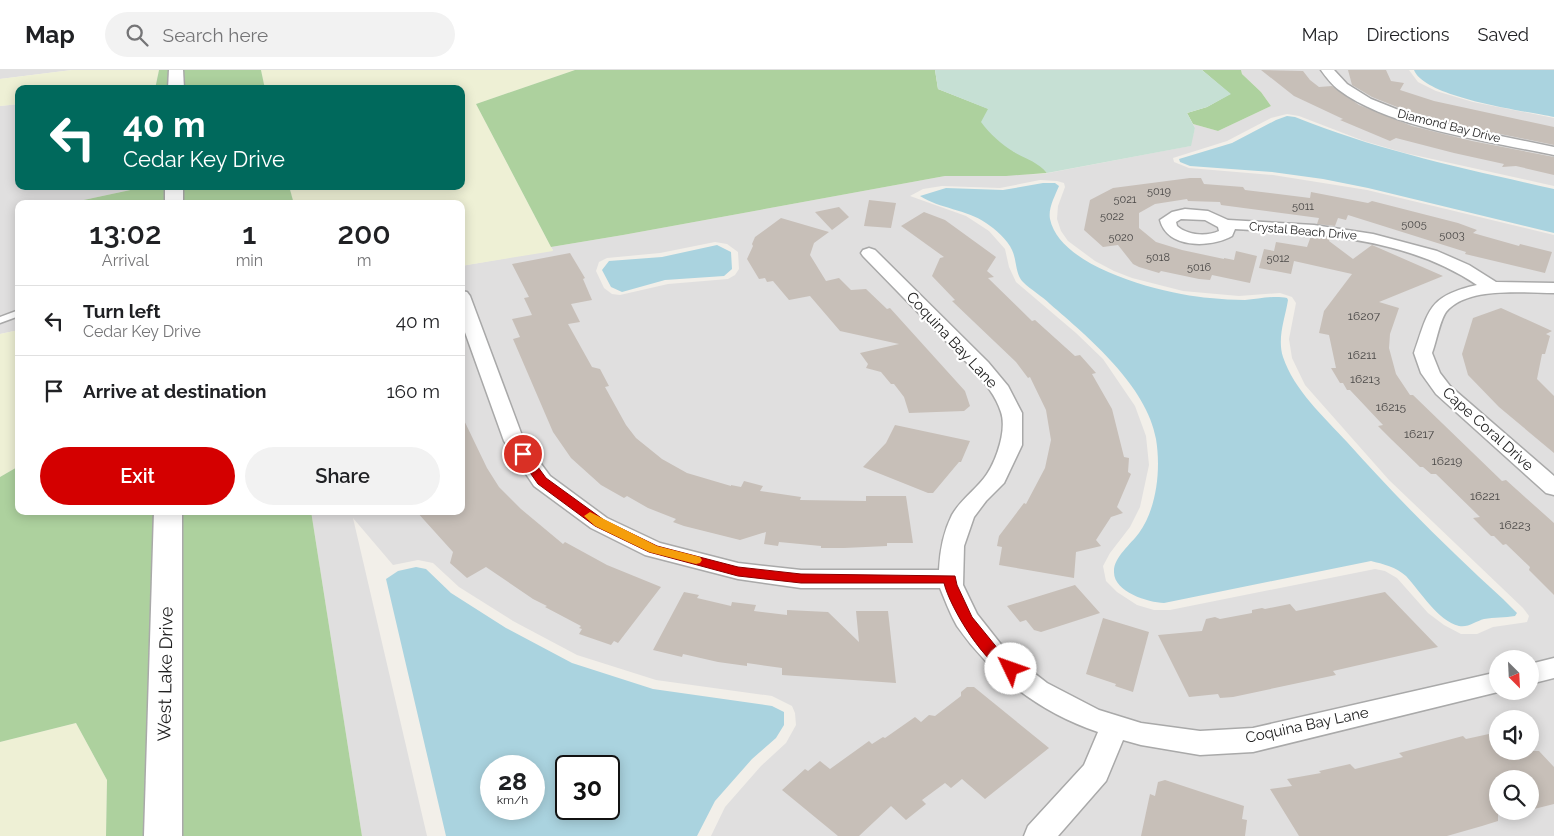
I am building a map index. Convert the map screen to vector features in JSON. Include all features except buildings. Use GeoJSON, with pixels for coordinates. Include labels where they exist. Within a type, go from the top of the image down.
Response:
{"type":"FeatureCollection","features":[{"type":"Feature","properties":{"kind":"street"},"geometry":{"type":"LineString","coordinates":[[176,70],[176,85]]}},
{"type":"Feature","properties":{"kind":"street","name":"Diamond Bay Drive"},"geometry":{"type":"LineString","coordinates":[[1327,70],[1333,81],[1358,98],[1393,113],[1429,124],[1554,151]]}},
{"type":"Feature","properties":{"kind":"street","name":"Crystal Beach Drive"},"geometry":{"type":"LineString","coordinates":[[1224,224],[1341,232],[1387,241],[1428,254],[1459,267],[1492,287]]}},
{"type":"Feature","properties":{"kind":"street","name":"Coquina Bay Lane"},"geometry":{"type":"LineString","coordinates":[[869,253],[981,366],[998,386],[1012,413],[1011,446],[996,478],[978,496],[960,523],[952,546],[951,585],[966,619],[998,659],[1038,690],[1090,718],[1114,726],[1141,734],[1200,743],[1253,740],[1489,684]]}},
{"type":"Feature","properties":{"kind":"street","name":"Cape Coral Drive"},"geometry":{"type":"LineString","coordinates":[[1554,288],[1492,287],[1470,292],[1449,302],[1437,311],[1424,353],[1431,373],[1442,390],[1554,488]]}},
{"type":"Feature","properties":{"kind":"street"},"geometry":{"type":"LineString","coordinates":[[465,307],[514,441],[542,481],[599,523],[653,549],[738,571],[801,578],[951,579]]}},
{"type":"Feature","properties":{"kind":"street","name":"West Lake Drive"},"geometry":{"type":"LineString","coordinates":[[163,836],[168,515]]}},
{"type":"Feature","properties":{"kind":"street"},"geometry":{"type":"LineString","coordinates":[[1539,672],[1554,668]]}},
{"type":"Feature","properties":{"kind":"street"},"geometry":{"type":"LineString","coordinates":[[1039,836],[1096,772],[1114,726]]}},
{"type":"Feature","properties":{"kind":"lane"},"geometry":{"type":"LineString","coordinates":[[0,320],[15,314]]}},
{"type":"Feature","properties":{"kind":"shaded area"},"geometry":{"type":"Polygon","coordinates":[[[0,70],[72,70],[0,79],[0,70]]]}},
{"type":"Feature","properties":{"kind":"shaded area"},"geometry":{"type":"Polygon","coordinates":[[[1241,70],[1409,70],[1418,82],[1436,91],[1473,102],[1554,118],[1554,186],[1405,153],[1364,141],[1299,116],[1287,114],[1271,118],[1227,141],[1173,158],[1174,162],[1189,168],[1273,175],[1367,190],[1554,235],[1554,836],[711,836],[725,807],[761,766],[786,743],[796,725],[792,706],[772,696],[656,680],[577,655],[513,621],[459,587],[433,563],[418,560],[393,565],[353,518],[427,836],[362,836],[312,515],[465,515],[465,265],[553,250],[551,247],[945,176],[1043,174],[1190,146],[1195,128],[1193,124],[1218,131],[1271,106],[1261,92],[1242,74],[1241,70]],[[1040,180],[1000,188],[942,186],[923,189],[910,196],[966,216],[989,231],[1005,249],[1009,267],[1016,282],[1076,333],[1103,359],[1135,406],[1146,436],[1149,465],[1140,507],[1130,527],[1110,553],[1103,566],[1106,581],[1117,592],[1137,605],[1154,610],[1170,610],[1375,569],[1385,571],[1397,578],[1428,613],[1444,625],[1461,634],[1477,634],[1493,627],[1527,622],[1529,616],[1523,608],[1389,480],[1305,385],[1292,358],[1289,339],[1296,303],[1292,297],[1280,293],[1239,296],[1183,291],[1132,278],[1114,271],[1095,261],[1068,241],[1061,231],[1057,219],[1058,206],[1065,187],[1064,183],[1040,180]],[[715,242],[660,253],[607,258],[599,262],[596,271],[604,288],[612,294],[620,295],[668,284],[728,279],[735,275],[739,269],[738,252],[727,244],[715,242]]]}},
{"type":"Feature","properties":{"kind":"shaded area"},"geometry":{"type":"Polygon","coordinates":[[[15,104],[15,190],[130,190],[84,200],[15,200],[15,331],[0,334],[0,106],[15,104]]]}},
{"type":"Feature","properties":{"kind":"green space"},"geometry":{"type":"Polygon","coordinates":[[[72,70],[159,70],[155,85],[15,85],[15,104],[0,106],[0,79],[72,70]]]}},
{"type":"Feature","properties":{"kind":"green space"},"geometry":{"type":"Polygon","coordinates":[[[159,70],[171,70],[170,85],[156,85],[159,70]]]}},
{"type":"Feature","properties":{"kind":"green space"},"geometry":{"type":"Polygon","coordinates":[[[182,70],[261,70],[264,85],[182,85],[182,70]]]}},
{"type":"Feature","properties":{"kind":"green space"},"geometry":{"type":"Polygon","coordinates":[[[261,70],[575,70],[476,104],[553,251],[465,265],[465,200],[293,200],[290,190],[465,190],[465,85],[264,85],[261,70]]]}},
{"type":"Feature","properties":{"kind":"green space"},"geometry":{"type":"Polygon","coordinates":[[[575,70],[935,70],[938,89],[989,109],[1013,151],[1040,164],[1047,173],[1006,176],[945,176],[551,247],[476,104],[575,70]]]}},
{"type":"Feature","properties":{"kind":"green space"},"geometry":{"type":"Polygon","coordinates":[[[935,70],[1202,70],[1231,94],[1207,107],[1187,113],[1195,128],[1191,146],[1047,173],[1036,163],[1005,146],[988,131],[981,122],[988,109],[938,89],[935,70]]]}},
{"type":"Feature","properties":{"kind":"green space"},"geometry":{"type":"Polygon","coordinates":[[[1202,70],[1241,70],[1242,74],[1261,92],[1271,106],[1218,131],[1193,124],[1187,113],[1207,107],[1230,94],[1202,70]]]}},
{"type":"Feature","properties":{"kind":"green space"},"geometry":{"type":"Polygon","coordinates":[[[130,190],[167,190],[167,200],[84,200],[130,190]]]}},
{"type":"Feature","properties":{"kind":"green space"},"geometry":{"type":"Polygon","coordinates":[[[182,190],[290,190],[293,200],[182,200],[182,190]]]}},
{"type":"Feature","properties":{"kind":"green space"},"geometry":{"type":"Polygon","coordinates":[[[15,331],[15,468],[0,477],[0,334],[15,331]]]}},
{"type":"Feature","properties":{"kind":"green space"},"geometry":{"type":"Polygon","coordinates":[[[15,468],[15,515],[157,515],[148,836],[106,836],[107,780],[76,723],[0,742],[0,477],[15,468]]]}},
{"type":"Feature","properties":{"kind":"green space"},"geometry":{"type":"Polygon","coordinates":[[[180,515],[312,515],[362,836],[178,836],[180,515]]]}},
{"type":"Feature","properties":{"kind":"green space"},"geometry":{"type":"Polygon","coordinates":[[[76,723],[107,780],[106,836],[0,836],[0,742],[76,723]]]}},
{"type":"Feature","properties":{"kind":"water"},"geometry":{"type":"Polygon","coordinates":[[[1414,70],[1554,70],[1554,117],[1455,96],[1422,80],[1414,70]]]}},
{"type":"Feature","properties":{"kind":"water"},"geometry":{"type":"Polygon","coordinates":[[[1287,116],[1391,149],[1554,189],[1554,233],[1323,179],[1272,172],[1190,166],[1180,162],[1179,159],[1232,143],[1287,116]]]}},
{"type":"Feature","properties":{"kind":"water"},"geometry":{"type":"Polygon","coordinates":[[[1043,183],[1055,183],[1059,186],[1050,211],[1050,219],[1058,237],[1073,252],[1094,265],[1144,285],[1191,296],[1241,300],[1271,297],[1287,298],[1281,336],[1281,350],[1294,381],[1320,413],[1403,503],[1517,613],[1515,616],[1484,619],[1462,626],[1451,623],[1430,605],[1406,576],[1389,566],[1371,561],[1164,603],[1149,601],[1133,595],[1119,585],[1115,578],[1115,566],[1120,556],[1145,523],[1154,500],[1158,475],[1156,439],[1150,419],[1141,400],[1129,382],[1098,347],[1020,279],[1012,250],[1008,242],[1001,235],[990,225],[978,218],[936,204],[920,196],[946,188],[1003,190],[1043,183]]]}},
{"type":"Feature","properties":{"kind":"water"},"geometry":{"type":"Polygon","coordinates":[[[717,245],[731,252],[732,269],[724,276],[665,280],[622,292],[611,287],[602,270],[609,261],[662,257],[717,245]]]}},
{"type":"Feature","properties":{"kind":"water"},"geometry":{"type":"Polygon","coordinates":[[[416,567],[426,569],[451,593],[506,628],[572,663],[653,689],[772,706],[784,712],[784,725],[776,738],[752,759],[715,801],[697,836],[446,836],[386,579],[398,571],[416,567]]]}},
{"type":"Feature","properties":{"kind":"slow traffic"},"geometry":{"type":"LineString","coordinates":[[590,516],[599,523],[653,549],[696,560]]}},
{"type":"Feature","properties":{"kind":"route"},"geometry":{"type":"LineString","coordinates":[[523,454],[542,481],[599,523],[653,549],[738,571],[801,578],[860,580],[951,579],[951,585],[966,619],[998,659],[1011,669]]}}]}
